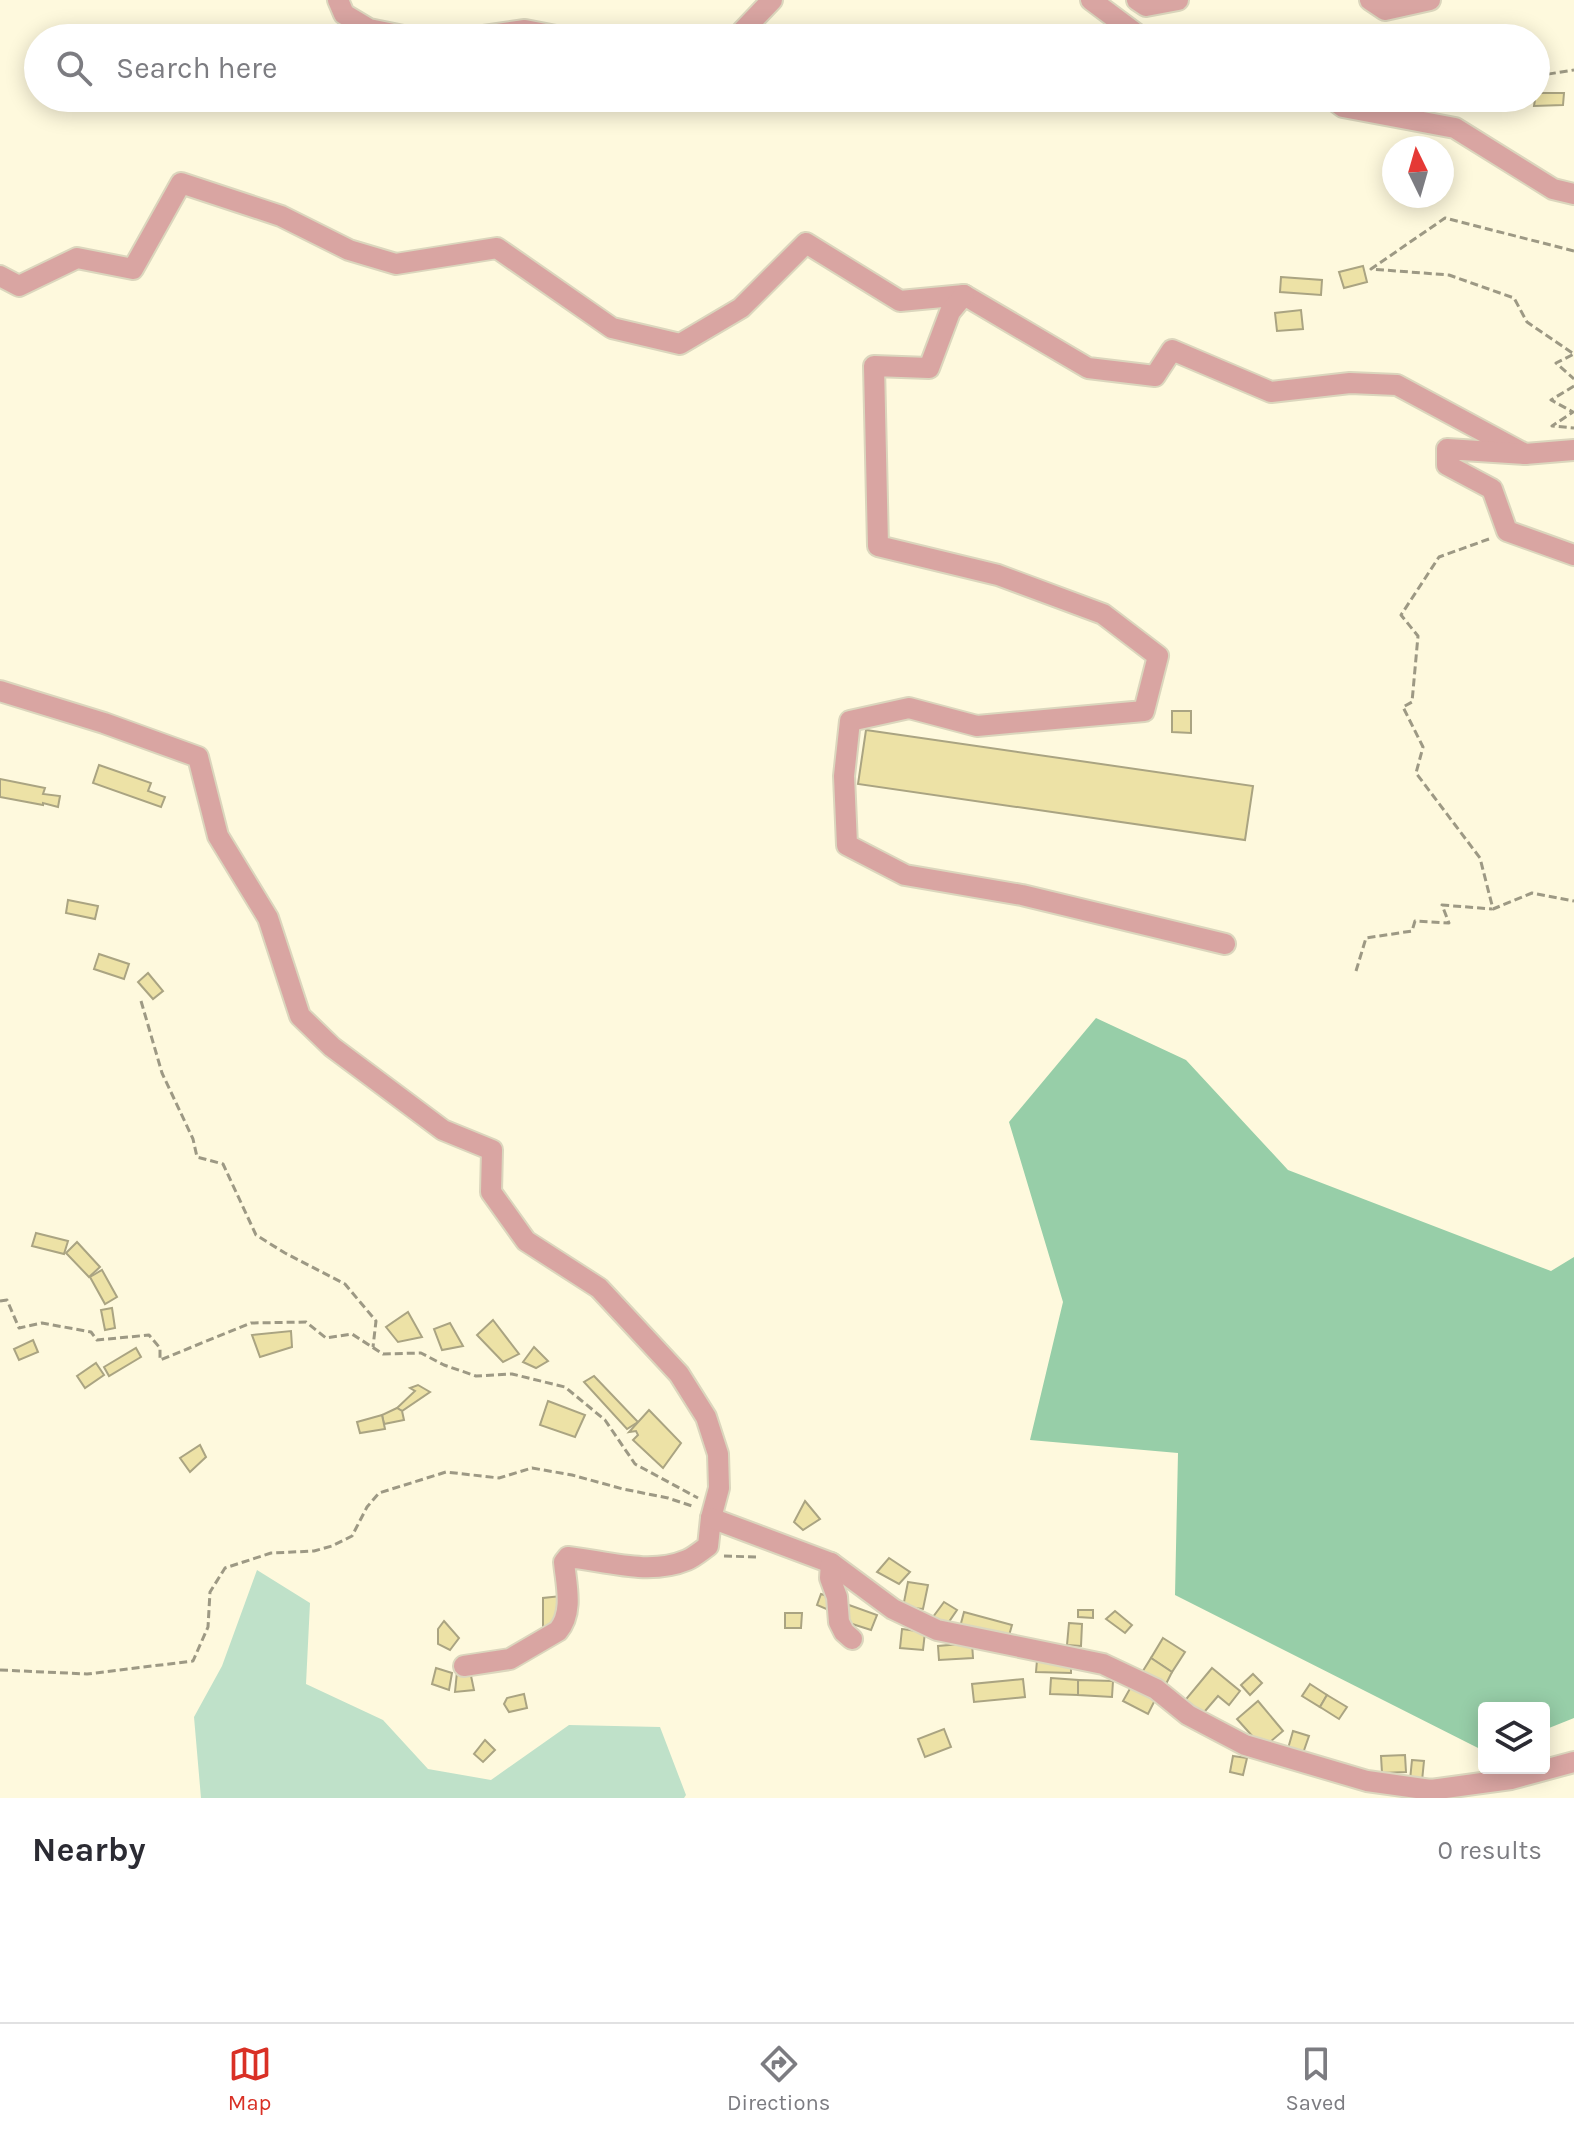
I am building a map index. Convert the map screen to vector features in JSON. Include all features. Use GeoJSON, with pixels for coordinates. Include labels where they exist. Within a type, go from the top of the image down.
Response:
{"type":"FeatureCollection","features":[{"type":"Feature","properties":{"kind":"street"},"geometry":{"type":"LineString","coordinates":[[338,0],[344,14],[361,24]]}},
{"type":"Feature","properties":{"kind":"street"},"geometry":{"type":"LineString","coordinates":[[749,24],[772,0]]}},
{"type":"Feature","properties":{"kind":"street"},"geometry":{"type":"LineString","coordinates":[[1091,0],[1123,24]]}},
{"type":"Feature","properties":{"kind":"street"},"geometry":{"type":"LineString","coordinates":[[1137,0],[1146,6],[1178,0]]}},
{"type":"Feature","properties":{"kind":"street"},"geometry":{"type":"LineString","coordinates":[[1370,0],[1385,10],[1430,0]]}},
{"type":"Feature","properties":{"kind":"street"},"geometry":{"type":"LineString","coordinates":[[1370,112],[1455,128],[1553,189],[1574,194]]}},
{"type":"Feature","properties":{"kind":"street"},"geometry":{"type":"LineString","coordinates":[[0,276],[19,286],[77,258],[133,269],[181,183],[281,216],[349,250],[396,264],[497,248],[612,328],[680,344],[741,308],[806,243],[900,301],[964,295],[1088,368],[1155,376],[1172,350],[1271,392],[1350,383],[1397,385],[1525,454]]}},
{"type":"Feature","properties":{"kind":"street"},"geometry":{"type":"LineString","coordinates":[[964,295],[950,312],[929,368],[874,366],[878,546],[998,575],[1103,614],[1158,656],[1144,711],[977,726],[909,708],[850,721],[844,776],[847,845],[905,875],[1022,895],[1225,944]]}},
{"type":"Feature","properties":{"kind":"street"},"geometry":{"type":"LineString","coordinates":[[1574,450],[1525,454],[1447,449],[1447,465],[1492,489],[1507,531],[1574,555]]}},
{"type":"Feature","properties":{"kind":"street"},"geometry":{"type":"LineString","coordinates":[[0,691],[104,723],[198,757],[218,836],[268,918],[300,1016],[332,1047],[443,1130],[492,1150],[491,1192],[526,1241],[599,1288],[679,1374],[706,1417],[718,1454],[719,1488],[708,1546],[687,1560],[664,1566],[636,1566],[568,1557],[564,1562],[568,1607],[563,1626],[510,1659],[464,1666]]}},
{"type":"Feature","properties":{"kind":"street"},"geometry":{"type":"LineString","coordinates":[[713,1512],[831,1563],[893,1609],[937,1630],[1103,1664],[1156,1689],[1188,1715],[1245,1745],[1367,1781],[1431,1790],[1511,1779],[1574,1762]]}},
{"type":"Feature","properties":{"kind":"street"},"geometry":{"type":"LineString","coordinates":[[831,1563],[830,1578],[837,1597],[839,1622],[852,1639]]}},
{"type":"Feature","properties":{"kind":"path"},"geometry":{"type":"LineString","coordinates":[[1550,74],[1574,70]]}},
{"type":"Feature","properties":{"kind":"path"},"geometry":{"type":"LineString","coordinates":[[1574,251],[1445,218],[1371,269],[1449,275],[1514,298],[1527,322],[1574,354],[1556,363],[1574,379]]}},
{"type":"Feature","properties":{"kind":"path"},"geometry":{"type":"LineString","coordinates":[[1574,386],[1551,400],[1573,412],[1552,426],[1574,428]]}},
{"type":"Feature","properties":{"kind":"path"},"geometry":{"type":"LineString","coordinates":[[1493,909],[1480,858],[1416,773],[1423,747],[1403,707],[1412,702],[1418,636],[1401,615],[1439,557],[1507,531]]}},
{"type":"Feature","properties":{"kind":"path"},"geometry":{"type":"LineString","coordinates":[[1356,971],[1366,938],[1412,931],[1415,921],[1449,923],[1442,905],[1493,909],[1532,893],[1574,901]]}},
{"type":"Feature","properties":{"kind":"path"},"geometry":{"type":"LineString","coordinates":[[141,1001],[162,1073],[193,1139],[197,1157],[223,1164],[256,1235],[345,1284],[376,1321],[373,1347]]}},
{"type":"Feature","properties":{"kind":"path"},"geometry":{"type":"LineString","coordinates":[[0,1301],[7,1300],[19,1328],[42,1323],[91,1332],[97,1340],[149,1335],[160,1348],[160,1360],[251,1323],[306,1322],[326,1338],[352,1334],[383,1354],[421,1353],[476,1376],[512,1374],[565,1387],[605,1420],[635,1464],[713,1512]]}},
{"type":"Feature","properties":{"kind":"path"},"geometry":{"type":"LineString","coordinates":[[0,1670],[87,1674],[193,1661],[208,1627],[210,1592],[225,1568],[271,1553],[314,1551],[332,1546],[352,1536],[367,1507],[379,1493],[446,1472],[499,1478],[532,1468],[668,1498],[713,1512]]}},
{"type":"Feature","properties":{"kind":"path"},"geometry":{"type":"LineString","coordinates":[[720,1555],[760,1557]]}},
{"type":"Feature","properties":{"kind":"green space"},"geometry":{"type":"Polygon","coordinates":[[[1096,1018],[1186,1060],[1288,1170],[1551,1271],[1574,1257],[1574,1718],[1550,1728],[1550,1702],[1478,1702],[1478,1748],[1175,1595],[1178,1453],[1030,1440],[1063,1302],[1009,1122],[1096,1018]]]}},
{"type":"Feature","properties":{"kind":"green space"},"geometry":{"type":"Polygon","coordinates":[[[257,1570],[310,1603],[306,1684],[383,1720],[428,1769],[491,1780],[569,1725],[660,1727],[686,1795],[684,1798],[201,1798],[194,1717],[222,1666],[257,1570]]]}},
{"type":"Feature","properties":{"kind":"building"},"geometry":{"type":"Polygon","coordinates":[[[1550,93],[1564,93],[1563,105],[1550,105],[1550,93]]]}},
{"type":"Feature","properties":{"kind":"building"},"geometry":{"type":"Polygon","coordinates":[[[1363,266],[1367,282],[1344,288],[1339,272],[1363,266]]]}},
{"type":"Feature","properties":{"kind":"building"},"geometry":{"type":"Polygon","coordinates":[[[1281,277],[1322,280],[1321,295],[1280,292],[1281,277]]]}},
{"type":"Feature","properties":{"kind":"building"},"geometry":{"type":"Polygon","coordinates":[[[1301,310],[1303,329],[1277,331],[1275,313],[1301,310]]]}},
{"type":"Feature","properties":{"kind":"building"},"geometry":{"type":"Polygon","coordinates":[[[1172,711],[1191,711],[1191,733],[1172,732],[1172,711]]]}},
{"type":"Feature","properties":{"kind":"building"},"geometry":{"type":"Polygon","coordinates":[[[866,730],[1253,786],[1245,840],[858,784],[866,730]]]}},
{"type":"Feature","properties":{"kind":"building"},"geometry":{"type":"Polygon","coordinates":[[[99,765],[151,783],[148,791],[165,797],[161,807],[93,783],[99,765]]]}},
{"type":"Feature","properties":{"kind":"building"},"geometry":{"type":"Polygon","coordinates":[[[0,779],[45,788],[43,794],[60,796],[58,807],[0,797],[0,779]]]}},
{"type":"Feature","properties":{"kind":"building"},"geometry":{"type":"Polygon","coordinates":[[[68,900],[98,906],[95,919],[66,913],[68,900]]]}},
{"type":"Feature","properties":{"kind":"building"},"geometry":{"type":"Polygon","coordinates":[[[99,954],[129,964],[124,979],[94,969],[99,954]]]}},
{"type":"Feature","properties":{"kind":"building"},"geometry":{"type":"Polygon","coordinates":[[[148,973],[163,991],[153,999],[138,982],[148,973]]]}},
{"type":"Feature","properties":{"kind":"building"},"geometry":{"type":"Polygon","coordinates":[[[36,1233],[68,1241],[64,1254],[32,1246],[36,1233]]]}},
{"type":"Feature","properties":{"kind":"building"},"geometry":{"type":"Polygon","coordinates":[[[77,1242],[100,1267],[89,1277],[66,1253],[77,1242]]]}},
{"type":"Feature","properties":{"kind":"building"},"geometry":{"type":"Polygon","coordinates":[[[102,1270],[117,1297],[105,1304],[90,1277],[102,1270]]]}},
{"type":"Feature","properties":{"kind":"building"},"geometry":{"type":"Polygon","coordinates":[[[112,1308],[115,1328],[105,1330],[101,1310],[112,1308]]]}},
{"type":"Feature","properties":{"kind":"building"},"geometry":{"type":"Polygon","coordinates":[[[408,1312],[422,1337],[398,1342],[386,1327],[408,1312]]]}},
{"type":"Feature","properties":{"kind":"building"},"geometry":{"type":"Polygon","coordinates":[[[493,1320],[519,1354],[503,1362],[477,1335],[493,1320]]]}},
{"type":"Feature","properties":{"kind":"building"},"geometry":{"type":"Polygon","coordinates":[[[450,1323],[463,1346],[442,1350],[434,1329],[450,1323]]]}},
{"type":"Feature","properties":{"kind":"building"},"geometry":{"type":"Polygon","coordinates":[[[291,1331],[292,1347],[260,1357],[252,1335],[291,1331]]]}},
{"type":"Feature","properties":{"kind":"building"},"geometry":{"type":"Polygon","coordinates":[[[33,1340],[38,1352],[19,1360],[14,1349],[33,1340]]]}},
{"type":"Feature","properties":{"kind":"building"},"geometry":{"type":"Polygon","coordinates":[[[534,1347],[548,1361],[536,1368],[523,1362],[534,1347]]]}},
{"type":"Feature","properties":{"kind":"building"},"geometry":{"type":"Polygon","coordinates":[[[136,1348],[141,1357],[109,1376],[104,1367],[136,1348]]]}},
{"type":"Feature","properties":{"kind":"building"},"geometry":{"type":"Polygon","coordinates":[[[96,1363],[104,1375],[85,1388],[77,1376],[96,1363]]]}},
{"type":"Feature","properties":{"kind":"building"},"geometry":{"type":"Polygon","coordinates":[[[594,1376],[638,1422],[627,1429],[584,1382],[594,1376]]]}},
{"type":"Feature","properties":{"kind":"building"},"geometry":{"type":"Polygon","coordinates":[[[418,1385],[430,1392],[402,1411],[397,1408],[415,1391],[410,1388],[418,1385]]]}},
{"type":"Feature","properties":{"kind":"building"},"geometry":{"type":"Polygon","coordinates":[[[548,1401],[585,1415],[575,1437],[540,1425],[548,1401]]]}},
{"type":"Feature","properties":{"kind":"building"},"geometry":{"type":"Polygon","coordinates":[[[397,1408],[402,1411],[404,1420],[384,1424],[382,1415],[397,1408]]]}},
{"type":"Feature","properties":{"kind":"building"},"geometry":{"type":"Polygon","coordinates":[[[649,1410],[681,1443],[663,1468],[633,1440],[638,1435],[636,1431],[629,1432],[649,1410]]]}},
{"type":"Feature","properties":{"kind":"building"},"geometry":{"type":"Polygon","coordinates":[[[382,1415],[385,1429],[360,1433],[357,1422],[382,1415]]]}},
{"type":"Feature","properties":{"kind":"building"},"geometry":{"type":"Polygon","coordinates":[[[200,1445],[206,1457],[190,1472],[180,1458],[200,1445]]]}},
{"type":"Feature","properties":{"kind":"building"},"geometry":{"type":"Polygon","coordinates":[[[805,1501],[820,1519],[803,1530],[794,1522],[805,1501]]]}},
{"type":"Feature","properties":{"kind":"building"},"geometry":{"type":"Polygon","coordinates":[[[889,1558],[910,1572],[899,1584],[877,1572],[889,1558]]]}},
{"type":"Feature","properties":{"kind":"building"},"geometry":{"type":"Polygon","coordinates":[[[908,1582],[928,1585],[923,1609],[903,1607],[908,1582]]]}},
{"type":"Feature","properties":{"kind":"building"},"geometry":{"type":"Polygon","coordinates":[[[821,1594],[836,1599],[831,1611],[817,1605],[821,1594]]]}},
{"type":"Feature","properties":{"kind":"building"},"geometry":{"type":"Polygon","coordinates":[[[561,1596],[562,1616],[543,1628],[543,1598],[561,1596]]]}},
{"type":"Feature","properties":{"kind":"building"},"geometry":{"type":"Polygon","coordinates":[[[944,1602],[957,1610],[946,1626],[933,1617],[944,1602]]]}},
{"type":"Feature","properties":{"kind":"building"},"geometry":{"type":"Polygon","coordinates":[[[849,1605],[877,1615],[871,1630],[843,1621],[849,1605]]]}},
{"type":"Feature","properties":{"kind":"building"},"geometry":{"type":"Polygon","coordinates":[[[1078,1610],[1093,1610],[1093,1618],[1078,1617],[1078,1610]]]}},
{"type":"Feature","properties":{"kind":"building"},"geometry":{"type":"Polygon","coordinates":[[[1115,1611],[1132,1625],[1125,1633],[1106,1619],[1115,1611]]]}},
{"type":"Feature","properties":{"kind":"building"},"geometry":{"type":"Polygon","coordinates":[[[964,1612],[1012,1625],[1008,1639],[960,1627],[964,1612]]]}},
{"type":"Feature","properties":{"kind":"building"},"geometry":{"type":"Polygon","coordinates":[[[785,1613],[802,1613],[801,1628],[785,1628],[785,1613]]]}},
{"type":"Feature","properties":{"kind":"building"},"geometry":{"type":"Polygon","coordinates":[[[444,1621],[459,1638],[450,1650],[438,1644],[438,1629],[444,1621]]]}},
{"type":"Feature","properties":{"kind":"building"},"geometry":{"type":"Polygon","coordinates":[[[1069,1623],[1082,1624],[1081,1646],[1067,1645],[1069,1623]]]}},
{"type":"Feature","properties":{"kind":"building"},"geometry":{"type":"Polygon","coordinates":[[[902,1629],[925,1632],[923,1650],[900,1648],[902,1629]]]}},
{"type":"Feature","properties":{"kind":"building"},"geometry":{"type":"Polygon","coordinates":[[[1163,1638],[1185,1652],[1172,1672],[1151,1658],[1163,1638]]]}},
{"type":"Feature","properties":{"kind":"building"},"geometry":{"type":"Polygon","coordinates":[[[972,1643],[973,1658],[939,1660],[938,1646],[972,1643]]]}},
{"type":"Feature","properties":{"kind":"building"},"geometry":{"type":"Polygon","coordinates":[[[1151,1658],[1172,1672],[1165,1686],[1141,1674],[1151,1658]]]}},
{"type":"Feature","properties":{"kind":"building"},"geometry":{"type":"Polygon","coordinates":[[[1037,1660],[1071,1661],[1071,1673],[1036,1672],[1037,1660]]]}},
{"type":"Feature","properties":{"kind":"building"},"geometry":{"type":"Polygon","coordinates":[[[436,1668],[452,1673],[449,1690],[432,1684],[436,1668]]]}},
{"type":"Feature","properties":{"kind":"building"},"geometry":{"type":"Polygon","coordinates":[[[1212,1668],[1240,1691],[1229,1705],[1218,1696],[1199,1718],[1182,1704],[1212,1668]]]}},
{"type":"Feature","properties":{"kind":"building"},"geometry":{"type":"Polygon","coordinates":[[[470,1671],[474,1690],[455,1692],[457,1672],[470,1671]]]}},
{"type":"Feature","properties":{"kind":"building"},"geometry":{"type":"Polygon","coordinates":[[[1253,1674],[1262,1683],[1250,1695],[1241,1685],[1253,1674]]]}},
{"type":"Feature","properties":{"kind":"building"},"geometry":{"type":"Polygon","coordinates":[[[1051,1678],[1078,1680],[1078,1695],[1050,1694],[1051,1678]]]}},
{"type":"Feature","properties":{"kind":"building"},"geometry":{"type":"Polygon","coordinates":[[[1023,1679],[1025,1697],[974,1702],[972,1684],[1023,1679]]]}},
{"type":"Feature","properties":{"kind":"building"},"geometry":{"type":"Polygon","coordinates":[[[1078,1680],[1113,1681],[1112,1697],[1078,1695],[1078,1680]]]}},
{"type":"Feature","properties":{"kind":"building"},"geometry":{"type":"Polygon","coordinates":[[[1310,1684],[1327,1695],[1320,1707],[1302,1696],[1310,1684]]]}},
{"type":"Feature","properties":{"kind":"building"},"geometry":{"type":"Polygon","coordinates":[[[1132,1685],[1156,1698],[1148,1714],[1123,1701],[1132,1685]]]}},
{"type":"Feature","properties":{"kind":"building"},"geometry":{"type":"Polygon","coordinates":[[[524,1694],[527,1708],[509,1712],[504,1704],[507,1698],[524,1694]]]}},
{"type":"Feature","properties":{"kind":"building"},"geometry":{"type":"Polygon","coordinates":[[[1327,1695],[1347,1707],[1339,1719],[1320,1707],[1327,1695]]]}},
{"type":"Feature","properties":{"kind":"building"},"geometry":{"type":"Polygon","coordinates":[[[1258,1701],[1283,1731],[1263,1748],[1237,1719],[1258,1701]]]}},
{"type":"Feature","properties":{"kind":"building"},"geometry":{"type":"Polygon","coordinates":[[[944,1729],[951,1747],[925,1757],[918,1739],[944,1729]]]}},
{"type":"Feature","properties":{"kind":"building"},"geometry":{"type":"Polygon","coordinates":[[[1293,1731],[1309,1736],[1302,1756],[1287,1752],[1293,1731]]]}},
{"type":"Feature","properties":{"kind":"building"},"geometry":{"type":"Polygon","coordinates":[[[485,1740],[495,1750],[483,1762],[474,1754],[485,1740]]]}},
{"type":"Feature","properties":{"kind":"building"},"geometry":{"type":"Polygon","coordinates":[[[1405,1755],[1406,1772],[1382,1773],[1381,1756],[1405,1755]]]}},
{"type":"Feature","properties":{"kind":"building"},"geometry":{"type":"Polygon","coordinates":[[[1233,1756],[1247,1758],[1243,1775],[1230,1772],[1233,1756]]]}},
{"type":"Feature","properties":{"kind":"building"},"geometry":{"type":"Polygon","coordinates":[[[1412,1760],[1424,1761],[1422,1781],[1410,1780],[1412,1760]]]}}]}
